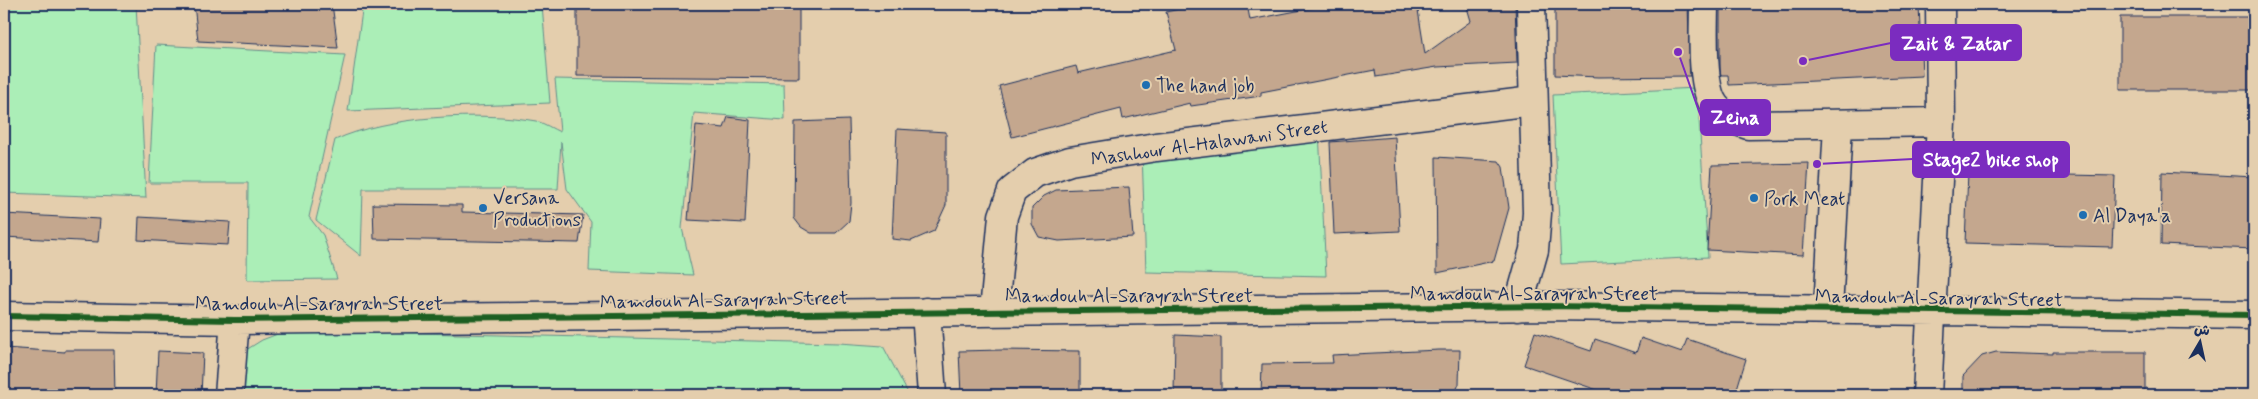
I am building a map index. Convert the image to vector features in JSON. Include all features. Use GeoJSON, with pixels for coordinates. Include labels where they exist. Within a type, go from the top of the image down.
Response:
{"type":"FeatureCollection","features":[{"type":"Feature","properties":{"kind":"street"},"geometry":{"type":"LineString","coordinates":[[1518,307],[1534,250],[1537,213],[1531,4]]}},
{"type":"Feature","properties":{"kind":"street"},"geometry":{"type":"LineString","coordinates":[[1704,4],[1705,62],[1708,88],[1715,106],[1730,119],[1748,125],[1941,122]]}},
{"type":"Feature","properties":{"kind":"street"},"geometry":{"type":"LineString","coordinates":[[1927,395],[1941,122],[1940,4]]}},
{"type":"Feature","properties":{"kind":"street","name":"Mashhour Al-Halawani Street"},"geometry":{"type":"LineString","coordinates":[[994,311],[1003,216],[1012,191],[1035,173],[1070,161],[1156,147],[1533,101]]}},
{"type":"Feature","properties":{"kind":"street"},"geometry":{"type":"LineString","coordinates":[[1828,310],[1838,124]]}},
{"type":"Feature","properties":{"kind":"street","name":"Mamdouh Al-Sarayrah Street"},"geometry":{"type":"LineString","coordinates":[[4,316],[235,320],[1564,306],[2254,315]]}},
{"type":"Feature","properties":{"kind":"street"},"geometry":{"type":"LineString","coordinates":[[926,312],[932,395]]}},
{"type":"Feature","properties":{"kind":"street"},"geometry":{"type":"LineString","coordinates":[[229,395],[235,320]]}},
{"type":"Feature","properties":{"kind":"green space"},"geometry":{"type":"Polygon","coordinates":[[[4,4],[136,4],[146,198],[4,193],[4,4]]]}},
{"type":"Feature","properties":{"kind":"green space"},"geometry":{"type":"Polygon","coordinates":[[[363,4],[542,4],[550,103],[348,111],[363,4]]]}},
{"type":"Feature","properties":{"kind":"green space"},"geometry":{"type":"Polygon","coordinates":[[[156,45],[345,55],[309,217],[323,235],[337,279],[247,280],[248,183],[149,183],[156,45]]]}},
{"type":"Feature","properties":{"kind":"green space"},"geometry":{"type":"Polygon","coordinates":[[[555,79],[784,84],[785,120],[694,113],[682,228],[693,275],[589,271],[591,222],[567,189],[561,142],[558,189],[363,189],[361,256],[316,220],[335,140],[356,132],[406,121],[461,116],[488,116],[536,121],[560,132],[555,79]]]}},
{"type":"Feature","properties":{"kind":"green space"},"geometry":{"type":"Polygon","coordinates":[[[1697,88],[1708,257],[1561,264],[1553,95],[1697,88]]]}},
{"type":"Feature","properties":{"kind":"green space"},"geometry":{"type":"Polygon","coordinates":[[[1319,130],[1326,276],[1146,272],[1142,151],[1319,130]]]}},
{"type":"Feature","properties":{"kind":"green space"},"geometry":{"type":"Polygon","coordinates":[[[288,330],[839,343],[883,346],[909,395],[242,395],[246,350],[262,340],[288,330]]]}},
{"type":"Feature","properties":{"kind":"building"},"geometry":{"type":"Polygon","coordinates":[[[194,4],[332,4],[338,48],[198,41],[194,4]]]}},
{"type":"Feature","properties":{"kind":"building"},"geometry":{"type":"Polygon","coordinates":[[[577,4],[799,4],[799,78],[577,76],[577,4]]]}},
{"type":"Feature","properties":{"kind":"building"},"geometry":{"type":"Polygon","coordinates":[[[1202,4],[1247,4],[1250,20],[1333,4],[1417,4],[1425,54],[1471,21],[1466,4],[1515,4],[1517,63],[1437,67],[1376,77],[1375,70],[1261,92],[1261,96],[1191,106],[1190,103],[1123,119],[1121,109],[1012,137],[999,86],[1076,66],[1078,73],[1176,50],[1166,12],[1202,4]]]}},
{"type":"Feature","properties":{"kind":"building"},"geometry":{"type":"Polygon","coordinates":[[[1555,4],[1688,4],[1690,76],[1598,77],[1555,75],[1555,4]]]}},
{"type":"Feature","properties":{"kind":"building"},"geometry":{"type":"Polygon","coordinates":[[[1720,4],[1919,4],[1922,76],[1729,85],[1728,75],[1721,75],[1720,70],[1720,4]]]}},
{"type":"Feature","properties":{"kind":"building"},"geometry":{"type":"Polygon","coordinates":[[[2120,17],[2254,17],[2254,90],[2120,90],[2120,17]]]}},
{"type":"Feature","properties":{"kind":"building"},"geometry":{"type":"Polygon","coordinates":[[[728,117],[750,120],[745,223],[688,220],[696,125],[724,128],[728,117]]]}},
{"type":"Feature","properties":{"kind":"building"},"geometry":{"type":"Polygon","coordinates":[[[849,120],[851,203],[849,221],[836,233],[811,233],[801,227],[794,218],[795,122],[849,120]]]}},
{"type":"Feature","properties":{"kind":"building"},"geometry":{"type":"Polygon","coordinates":[[[897,129],[946,132],[946,205],[934,231],[911,241],[892,239],[897,129]]]}},
{"type":"Feature","properties":{"kind":"building"},"geometry":{"type":"Polygon","coordinates":[[[1395,137],[1400,231],[1334,234],[1330,142],[1395,137]]]}},
{"type":"Feature","properties":{"kind":"building"},"geometry":{"type":"Polygon","coordinates":[[[1436,157],[1499,161],[1503,167],[1509,208],[1494,261],[1437,273],[1436,157]]]}},
{"type":"Feature","properties":{"kind":"building"},"geometry":{"type":"Polygon","coordinates":[[[1809,163],[1803,255],[1707,250],[1712,165],[1809,163]]]}},
{"type":"Feature","properties":{"kind":"building"},"geometry":{"type":"Polygon","coordinates":[[[2162,172],[2254,177],[2254,249],[2161,245],[2162,172]]]}},
{"type":"Feature","properties":{"kind":"building"},"geometry":{"type":"Polygon","coordinates":[[[1968,173],[2115,176],[2112,247],[1965,243],[1968,173]]]}},
{"type":"Feature","properties":{"kind":"building"},"geometry":{"type":"Polygon","coordinates":[[[1129,187],[1133,237],[1059,241],[1039,237],[1032,224],[1032,208],[1044,196],[1056,190],[1129,187]]]}},
{"type":"Feature","properties":{"kind":"building"},"geometry":{"type":"Polygon","coordinates":[[[373,204],[462,205],[462,212],[583,215],[579,243],[374,239],[373,204]]]}},
{"type":"Feature","properties":{"kind":"building"},"geometry":{"type":"Polygon","coordinates":[[[4,214],[100,219],[98,242],[4,237],[4,214]]]}},
{"type":"Feature","properties":{"kind":"building"},"geometry":{"type":"Polygon","coordinates":[[[139,217],[230,222],[228,245],[138,240],[139,217]]]}},
{"type":"Feature","properties":{"kind":"building"},"geometry":{"type":"Polygon","coordinates":[[[1535,332],[1591,351],[1595,339],[1636,353],[1641,338],[1682,352],[1687,339],[1746,359],[1735,395],[1612,395],[1524,365],[1535,332]]]}},
{"type":"Feature","properties":{"kind":"building"},"geometry":{"type":"Polygon","coordinates":[[[1175,335],[1221,337],[1221,395],[1174,395],[1175,335]]]}},
{"type":"Feature","properties":{"kind":"building"},"geometry":{"type":"Polygon","coordinates":[[[4,348],[65,352],[65,350],[114,350],[115,395],[4,395],[4,348]]]}},
{"type":"Feature","properties":{"kind":"building"},"geometry":{"type":"Polygon","coordinates":[[[1460,350],[1459,384],[1454,395],[1261,395],[1262,364],[1333,363],[1332,355],[1460,350]]]}},
{"type":"Feature","properties":{"kind":"building"},"geometry":{"type":"Polygon","coordinates":[[[158,351],[203,353],[201,395],[156,395],[158,351]]]}},
{"type":"Feature","properties":{"kind":"building"},"geometry":{"type":"Polygon","coordinates":[[[959,351],[1080,351],[1080,395],[961,395],[959,351]]]}},
{"type":"Feature","properties":{"kind":"building"},"geometry":{"type":"Polygon","coordinates":[[[1996,352],[2053,354],[2053,352],[2145,352],[2145,392],[2043,392],[2044,394],[1963,395],[1963,376],[1982,356],[1996,352]]]}},
{"type":"Feature","properties":{"kind":"cycle path"},"geometry":{"type":"LineString","coordinates":[[4,316],[235,320],[1545,306],[2254,315]]}},
{"type":"Feature","properties":{"kind":"place","name":"Zeina"},"geometry":{"type":"Point","coordinates":[1678,52]}},
{"type":"Feature","properties":{"kind":"place","name":"Zait & Zatar"},"geometry":{"type":"Point","coordinates":[1803,61]}},
{"type":"Feature","properties":{"kind":"place","name":"The hand job"},"geometry":{"type":"Point","coordinates":[1146,85]}},
{"type":"Feature","properties":{"kind":"place","name":"Stage2 bike shop"},"geometry":{"type":"Point","coordinates":[1817,164]}},
{"type":"Feature","properties":{"kind":"place","name":"Pork Meat"},"geometry":{"type":"Point","coordinates":[1754,198]}},
{"type":"Feature","properties":{"kind":"place","name":"Versana Productions"},"geometry":{"type":"Point","coordinates":[483,208]}},
{"type":"Feature","properties":{"kind":"place","name":"Al Daya'a"},"geometry":{"type":"Point","coordinates":[2083,215]}}]}
